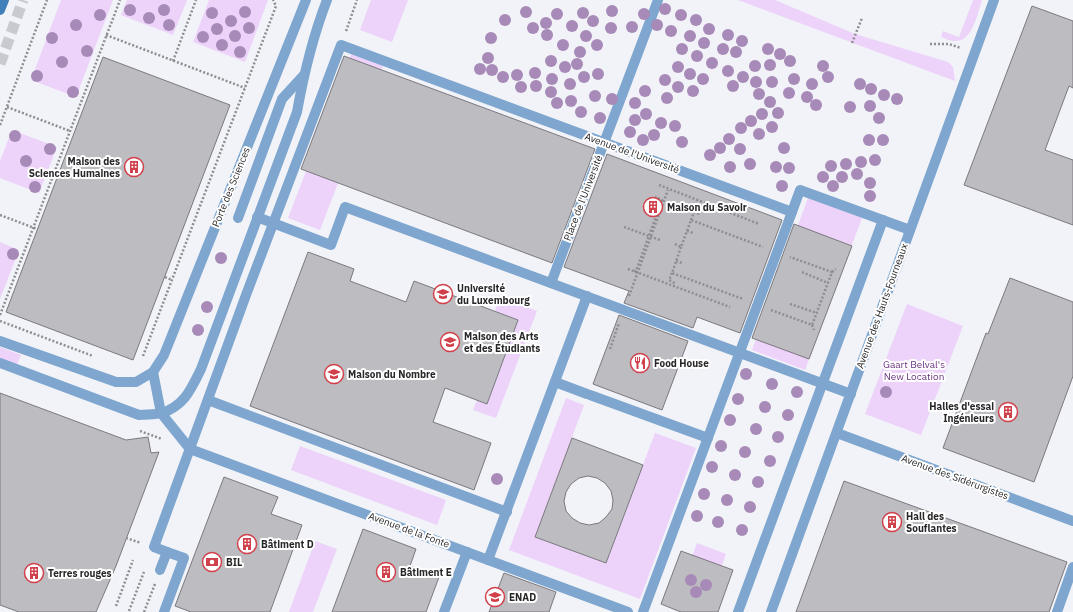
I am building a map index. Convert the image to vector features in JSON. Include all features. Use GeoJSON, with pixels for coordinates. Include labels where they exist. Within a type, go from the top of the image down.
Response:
{"type":"FeatureCollection","features":[{"type":"Feature","properties":{"kind":"main road"},"geometry":{"type":"LineString","coordinates":[[0,10],[4,0]]}},
{"type":"Feature","properties":{"kind":"street","name":"Porte des Sciences"},"geometry":{"type":"LineString","coordinates":[[0,341],[116,382],[136,382],[153,372],[164,355],[306,0]]}},
{"type":"Feature","properties":{"kind":"street"},"geometry":{"type":"LineString","coordinates":[[0,363],[139,415],[161,413],[179,404],[192,388],[198,375],[298,112],[304,75],[318,22],[327,0]]}},
{"type":"Feature","properties":{"kind":"street","name":"Place de l'Université"},"geometry":{"type":"LineString","coordinates":[[551,283],[658,0]]}},
{"type":"Feature","properties":{"kind":"street","name":"Avenue des Hauts-Fourneaux"},"geometry":{"type":"LineString","coordinates":[[771,612],[994,0]]}},
{"type":"Feature","properties":{"kind":"street","name":"Avenue de l'Université"},"geometry":{"type":"LineString","coordinates":[[273,223],[340,45],[792,212]]}},
{"type":"Feature","properties":{"kind":"street"},"geometry":{"type":"LineString","coordinates":[[238,218],[282,99],[304,75]]}},
{"type":"Feature","properties":{"kind":"street"},"geometry":{"type":"LineString","coordinates":[[643,612],[800,190],[910,230]]}},
{"type":"Feature","properties":{"kind":"street"},"geometry":{"type":"LineString","coordinates":[[257,217],[331,245],[345,207],[851,394]]}},
{"type":"Feature","properties":{"kind":"street"},"geometry":{"type":"LineString","coordinates":[[738,612],[824,384],[883,220]]}},
{"type":"Feature","properties":{"kind":"street"},"geometry":{"type":"LineString","coordinates":[[164,612],[184,558],[154,547],[273,223]]}},
{"type":"Feature","properties":{"kind":"street"},"geometry":{"type":"LineString","coordinates":[[488,560],[587,296]]}},
{"type":"Feature","properties":{"kind":"street"},"geometry":{"type":"LineString","coordinates":[[153,372],[161,413],[190,449]]}},
{"type":"Feature","properties":{"kind":"street"},"geometry":{"type":"LineString","coordinates":[[555,382],[708,438]]}},
{"type":"Feature","properties":{"kind":"street"},"geometry":{"type":"LineString","coordinates":[[208,400],[296,428],[506,512]]}},
{"type":"Feature","properties":{"kind":"street","name":"Avenue des Sidérurgistes"},"geometry":{"type":"LineString","coordinates":[[837,433],[1073,522]]}},
{"type":"Feature","properties":{"kind":"street","name":"Avenue de la Fonte"},"geometry":{"type":"LineString","coordinates":[[190,449],[628,612]]}},
{"type":"Feature","properties":{"kind":"street"},"geometry":{"type":"LineString","coordinates":[[160,570],[167,552]]}},
{"type":"Feature","properties":{"kind":"street"},"geometry":{"type":"LineString","coordinates":[[444,612],[467,552]]}},
{"type":"Feature","properties":{"kind":"street"},"geometry":{"type":"LineString","coordinates":[[1057,612],[1073,567]]}},
{"type":"Feature","properties":{"kind":"path"},"geometry":{"type":"LineString","coordinates":[[0,125],[47,0]]}},
{"type":"Feature","properties":{"kind":"path"},"geometry":{"type":"LineString","coordinates":[[0,315],[120,0]]}},
{"type":"Feature","properties":{"kind":"path"},"geometry":{"type":"LineString","coordinates":[[173,60],[196,0]]}},
{"type":"Feature","properties":{"kind":"path"},"geometry":{"type":"LineString","coordinates":[[143,358],[276,6],[273,0]]}},
{"type":"Feature","properties":{"kind":"path"},"geometry":{"type":"LineString","coordinates":[[346,31],[357,0]]}},
{"type":"Feature","properties":{"kind":"path"},"geometry":{"type":"LineString","coordinates":[[852,43],[862,18]]}},
{"type":"Feature","properties":{"kind":"path"},"geometry":{"type":"LineString","coordinates":[[106,35],[245,88]]}},
{"type":"Feature","properties":{"kind":"path"},"geometry":{"type":"LineString","coordinates":[[930,44],[949,44],[975,52]]}},
{"type":"Feature","properties":{"kind":"path"},"geometry":{"type":"LineString","coordinates":[[7,107],[70,131]]}},
{"type":"Feature","properties":{"kind":"path"},"geometry":{"type":"LineString","coordinates":[[659,185],[668,190],[759,224]]}},
{"type":"Feature","properties":{"kind":"path"},"geometry":{"type":"LineString","coordinates":[[627,301],[668,190]]}},
{"type":"Feature","properties":{"kind":"path"},"geometry":{"type":"LineString","coordinates":[[655,197],[662,200],[636,271],[628,269],[730,307]]}},
{"type":"Feature","properties":{"kind":"path"},"geometry":{"type":"LineString","coordinates":[[676,284],[669,280],[694,212],[700,214]]}},
{"type":"Feature","properties":{"kind":"path"},"geometry":{"type":"LineString","coordinates":[[0,215],[37,229]]}},
{"type":"Feature","properties":{"kind":"path"},"geometry":{"type":"LineString","coordinates":[[691,220],[766,248]]}},
{"type":"Feature","properties":{"kind":"path"},"geometry":{"type":"LineString","coordinates":[[624,227],[660,240]]}},
{"type":"Feature","properties":{"kind":"path"},"geometry":{"type":"LineString","coordinates":[[687,231],[693,233]]}},
{"type":"Feature","properties":{"kind":"path"},"geometry":{"type":"LineString","coordinates":[[675,244],[681,247]]}},
{"type":"Feature","properties":{"kind":"path"},"geometry":{"type":"LineString","coordinates":[[786,255],[832,272]]}},
{"type":"Feature","properties":{"kind":"path"},"geometry":{"type":"LineString","coordinates":[[676,261],[682,263]]}},
{"type":"Feature","properties":{"kind":"path"},"geometry":{"type":"LineString","coordinates":[[814,330],[812,324],[832,272],[836,269]]}},
{"type":"Feature","properties":{"kind":"path"},"geometry":{"type":"LineString","coordinates":[[802,272],[828,282]]}},
{"type":"Feature","properties":{"kind":"path"},"geometry":{"type":"LineString","coordinates":[[672,273],[746,301]]}},
{"type":"Feature","properties":{"kind":"path"},"geometry":{"type":"LineString","coordinates":[[165,277],[172,280]]}},
{"type":"Feature","properties":{"kind":"path"},"geometry":{"type":"LineString","coordinates":[[739,302],[741,298]]}},
{"type":"Feature","properties":{"kind":"path"},"geometry":{"type":"LineString","coordinates":[[790,304],[817,313]]}},
{"type":"Feature","properties":{"kind":"path"},"geometry":{"type":"LineString","coordinates":[[767,308],[812,324]]}},
{"type":"Feature","properties":{"kind":"path"},"geometry":{"type":"LineString","coordinates":[[610,349],[622,316]]}},
{"type":"Feature","properties":{"kind":"path"},"geometry":{"type":"LineString","coordinates":[[0,321],[94,356]]}},
{"type":"Feature","properties":{"kind":"path"},"geometry":{"type":"LineString","coordinates":[[116,606],[133,560]]}},
{"type":"Feature","properties":{"kind":"path"},"geometry":{"type":"LineString","coordinates":[[129,611],[147,566]]}},
{"type":"Feature","properties":{"kind":"path"},"geometry":{"type":"LineString","coordinates":[[144,612],[160,570]]}},
{"type":"Feature","properties":{"kind":"green space"},"geometry":{"type":"Polygon","coordinates":[[[61,0],[113,0],[76,97],[31,80],[61,0]]]}},
{"type":"Feature","properties":{"kind":"green space"},"geometry":{"type":"Polygon","coordinates":[[[127,0],[187,0],[173,35],[121,15],[127,0]]]}},
{"type":"Feature","properties":{"kind":"green space"},"geometry":{"type":"Polygon","coordinates":[[[209,0],[268,0],[245,62],[193,42],[209,0]]]}},
{"type":"Feature","properties":{"kind":"green space"},"geometry":{"type":"Polygon","coordinates":[[[371,0],[408,0],[392,42],[360,30],[371,0]]]}},
{"type":"Feature","properties":{"kind":"green space"},"geometry":{"type":"Polygon","coordinates":[[[738,0],[775,0],[855,34],[948,62],[953,67],[955,81],[738,0]]]}},
{"type":"Feature","properties":{"kind":"green space"},"geometry":{"type":"Polygon","coordinates":[[[973,0],[982,0],[970,33],[960,40],[952,41],[941,37],[943,31],[959,37],[973,0]]]}},
{"type":"Feature","properties":{"kind":"green space"},"geometry":{"type":"Polygon","coordinates":[[[353,49],[385,61],[320,230],[288,218],[353,49]]]}},
{"type":"Feature","properties":{"kind":"green space"},"geometry":{"type":"Polygon","coordinates":[[[12,130],[57,147],[39,193],[0,178],[0,161],[12,130]]]}},
{"type":"Feature","properties":{"kind":"green space"},"geometry":{"type":"Polygon","coordinates":[[[808,198],[862,218],[805,370],[752,350],[808,198]]]}},
{"type":"Feature","properties":{"kind":"green space"},"geometry":{"type":"Polygon","coordinates":[[[0,242],[19,250],[0,299],[0,242]]]}},
{"type":"Feature","properties":{"kind":"green space"},"geometry":{"type":"Polygon","coordinates":[[[500,297],[537,311],[496,418],[473,410],[477,400],[487,404],[518,320],[495,311],[500,297]]]}},
{"type":"Feature","properties":{"kind":"green space","name":"Gaart Belval's New Location"},"geometry":{"type":"Polygon","coordinates":[[[907,304],[963,326],[921,435],[865,414],[907,304]]]}},
{"type":"Feature","properties":{"kind":"green space"},"geometry":{"type":"Polygon","coordinates":[[[0,347],[21,355],[17,365],[0,359],[0,347]]]}},
{"type":"Feature","properties":{"kind":"green space"},"geometry":{"type":"Polygon","coordinates":[[[566,398],[584,405],[535,537],[606,563],[655,433],[696,448],[640,599],[509,550],[566,398]]]}},
{"type":"Feature","properties":{"kind":"green space"},"geometry":{"type":"Polygon","coordinates":[[[300,446],[446,500],[437,525],[291,470],[300,446]]]}},
{"type":"Feature","properties":{"kind":"green space"},"geometry":{"type":"Polygon","coordinates":[[[315,541],[337,549],[313,612],[289,612],[315,541]]]}},
{"type":"Feature","properties":{"kind":"green space"},"geometry":{"type":"Polygon","coordinates":[[[697,543],[726,554],[705,612],[681,612],[672,609],[697,543]]]}},
{"type":"Feature","properties":{"kind":"building"},"geometry":{"type":"Polygon","coordinates":[[[1032,6],[1073,21],[1073,88],[1069,86],[1045,150],[1073,160],[1073,225],[964,185],[1032,6]]]}},
{"type":"Feature","properties":{"kind":"building"},"geometry":{"type":"Polygon","coordinates":[[[344,56],[595,149],[552,263],[301,169],[344,56]]]}},
{"type":"Feature","properties":{"kind":"building","name":"Maison des Sciences Humaines"},"geometry":{"type":"Polygon","coordinates":[[[103,57],[230,105],[133,360],[6,312],[103,57]]]}},
{"type":"Feature","properties":{"kind":"building"},"geometry":{"type":"Polygon","coordinates":[[[607,154],[782,220],[740,333],[697,317],[693,328],[624,303],[629,291],[564,267],[607,154]]]}},
{"type":"Feature","properties":{"kind":"building"},"geometry":{"type":"Polygon","coordinates":[[[794,224],[852,246],[809,359],[752,338],[794,224]]]}},
{"type":"Feature","properties":{"kind":"building","name":"Maison du Nombre"},"geometry":{"type":"Polygon","coordinates":[[[308,252],[354,269],[350,281],[406,302],[414,281],[518,320],[487,404],[445,388],[433,422],[491,443],[474,490],[250,406],[308,252]]]}},
{"type":"Feature","properties":{"kind":"building","name":"Halles d'essai Ingénieurs"},"geometry":{"type":"Polygon","coordinates":[[[1010,278],[1073,302],[1073,376],[1034,482],[943,448],[986,333],[988,334],[1010,278]]]}},
{"type":"Feature","properties":{"kind":"building","name":"Food House"},"geometry":{"type":"Polygon","coordinates":[[[619,315],[688,341],[662,410],[593,384],[619,315]]]}},
{"type":"Feature","properties":{"kind":"building"},"geometry":{"type":"Polygon","coordinates":[[[0,393],[126,440],[148,437],[151,453],[159,452],[116,566],[96,612],[19,612],[0,605],[0,393]]]}},
{"type":"Feature","properties":{"kind":"building"},"geometry":{"type":"Polygon","coordinates":[[[572,438],[643,465],[606,563],[535,537],[572,438]],[[588,476],[579,478],[571,484],[566,492],[564,501],[566,511],[572,518],[580,523],[589,525],[599,523],[612,509],[613,500],[611,491],[605,483],[597,478],[588,476]]]}},
{"type":"Feature","properties":{"kind":"building","name":"Bâtiment D"},"geometry":{"type":"Polygon","coordinates":[[[224,477],[278,497],[271,514],[302,525],[270,612],[191,612],[175,606],[224,477]]]}},
{"type":"Feature","properties":{"kind":"building","name":"Hall des Souflantes"},"geometry":{"type":"Polygon","coordinates":[[[844,481],[1067,562],[1049,612],[796,612],[844,481]]]}},
{"type":"Feature","properties":{"kind":"building","name":"Bâtiment E"},"geometry":{"type":"Polygon","coordinates":[[[363,529],[416,549],[410,566],[439,577],[426,612],[332,612],[363,529]]]}},
{"type":"Feature","properties":{"kind":"building"},"geometry":{"type":"Polygon","coordinates":[[[681,551],[733,570],[718,612],[681,612],[661,604],[681,551]]]}},
{"type":"Feature","properties":{"kind":"building"},"geometry":{"type":"Polygon","coordinates":[[[504,573],[556,592],[549,612],[489,612],[504,573]]]}},
{"type":"Feature","properties":{"kind":"tunnel"},"geometry":{"type":"LineString","coordinates":[[0,64],[23,0]]}},
{"type":"Feature","properties":{"kind":"place","name":"Maison des Sciences Humaines"},"geometry":{"type":"Point","coordinates":[134,167]}},
{"type":"Feature","properties":{"kind":"place","name":"Maison du Savoir"},"geometry":{"type":"Point","coordinates":[653,207]}},
{"type":"Feature","properties":{"kind":"place","name":"Université du Luxembourg"},"geometry":{"type":"Point","coordinates":[443,294]}},
{"type":"Feature","properties":{"kind":"place","name":"Maison des Arts et des Étudiants"},"geometry":{"type":"Point","coordinates":[450,342]}},
{"type":"Feature","properties":{"kind":"place","name":"Food House"},"geometry":{"type":"Point","coordinates":[640,363]}},
{"type":"Feature","properties":{"kind":"place","name":"Maison du Nombre"},"geometry":{"type":"Point","coordinates":[334,374]}},
{"type":"Feature","properties":{"kind":"place","name":"Halles d'essai Ingénieurs"},"geometry":{"type":"Point","coordinates":[1008,412]}},
{"type":"Feature","properties":{"kind":"place","name":"Hall des Souflantes"},"geometry":{"type":"Point","coordinates":[892,522]}},
{"type":"Feature","properties":{"kind":"place","name":"Bâtiment D"},"geometry":{"type":"Point","coordinates":[247,544]}},
{"type":"Feature","properties":{"kind":"place","name":"BIL"},"geometry":{"type":"Point","coordinates":[212,562]}},
{"type":"Feature","properties":{"kind":"place","name":"Bâtiment E"},"geometry":{"type":"Point","coordinates":[386,572]}},
{"type":"Feature","properties":{"kind":"place","name":"Terres rouges"},"geometry":{"type":"Point","coordinates":[34,573]}},
{"type":"Feature","properties":{"kind":"place","name":"ENAD"},"geometry":{"type":"Point","coordinates":[495,597]}}]}
